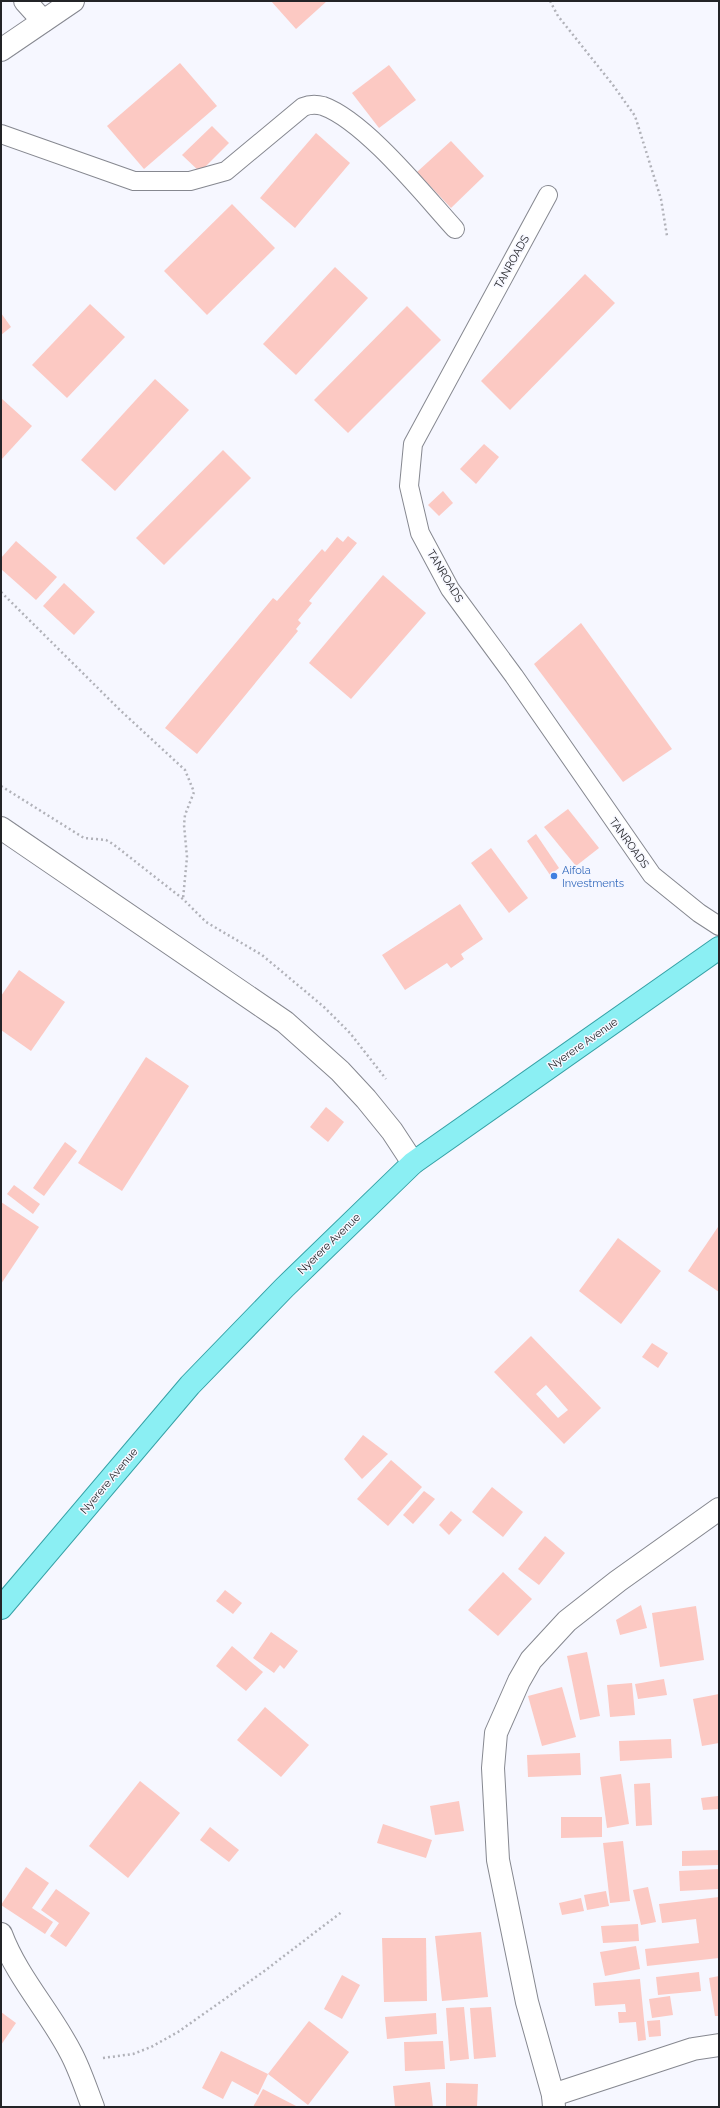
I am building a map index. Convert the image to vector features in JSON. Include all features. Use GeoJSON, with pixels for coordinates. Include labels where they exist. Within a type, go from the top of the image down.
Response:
{"type":"FeatureCollection","features":[{"type":"Feature","properties":{"kind":"main road","name":"Nyerere Avenue"},"geometry":{"type":"LineString","coordinates":[[1,1608],[190,1385],[284,1288],[413,1163],[719,948]]}},
{"type":"Feature","properties":{"kind":"street"},"geometry":{"type":"LineString","coordinates":[[25,1],[43,20]]}},
{"type":"Feature","properties":{"kind":"street"},"geometry":{"type":"LineString","coordinates":[[1,50],[73,1]]}},
{"type":"Feature","properties":{"kind":"street"},"geometry":{"type":"LineString","coordinates":[[1,828],[285,1022],[340,1071],[366,1099],[392,1132],[413,1163]]}},
{"type":"Feature","properties":{"kind":"street"},"geometry":{"type":"LineString","coordinates":[[719,1511],[618,1581],[567,1621],[531,1660],[519,1681],[496,1733],[493,1768],[498,1860],[527,2002],[554,2101],[693,2049],[719,2045]]}},
{"type":"Feature","properties":{"kind":"street"},"geometry":{"type":"LineString","coordinates":[[1,1934],[6,1947],[21,1973],[71,2053],[93,2107]]}},
{"type":"Feature","properties":{"kind":"lane"},"geometry":{"type":"LineString","coordinates":[[1,134],[134,181],[190,181],[226,171],[303,107],[311,104],[323,106],[343,116],[374,141],[455,229]]}},
{"type":"Feature","properties":{"kind":"lane","name":"TANROADS"},"geometry":{"type":"LineString","coordinates":[[548,195],[413,444],[409,486],[420,533],[450,589],[514,676],[652,875],[699,913],[719,926]]}},
{"type":"Feature","properties":{"kind":"path"},"geometry":{"type":"LineString","coordinates":[[550,1],[558,16],[613,85],[635,116],[661,199],[667,236]]}},
{"type":"Feature","properties":{"kind":"path"},"geometry":{"type":"LineString","coordinates":[[1,592],[121,711],[185,770],[194,792],[193,799],[185,815],[184,825],[187,857],[183,899]]}},
{"type":"Feature","properties":{"kind":"path"},"geometry":{"type":"LineString","coordinates":[[1,786],[84,838],[106,840],[113,844],[183,899],[206,922],[262,955],[324,1007],[350,1033],[390,1083]]}},
{"type":"Feature","properties":{"kind":"path"},"geometry":{"type":"LineString","coordinates":[[71,2053],[97,2058],[116,2058],[152,2047],[209,2012],[342,1912]]}},
{"type":"Feature","properties":{"kind":"building"},"geometry":{"type":"Polygon","coordinates":[[[271,1],[327,1],[296,29],[271,1]]]}},
{"type":"Feature","properties":{"kind":"building"},"geometry":{"type":"Polygon","coordinates":[[[180,63],[217,106],[144,169],[107,126],[180,63]]]}},
{"type":"Feature","properties":{"kind":"building"},"geometry":{"type":"Polygon","coordinates":[[[389,65],[416,100],[379,128],[352,93],[389,65]]]}},
{"type":"Feature","properties":{"kind":"building"},"geometry":{"type":"Polygon","coordinates":[[[212,126],[229,143],[200,172],[182,155],[212,126]]]}},
{"type":"Feature","properties":{"kind":"building"},"geometry":{"type":"Polygon","coordinates":[[[316,133],[350,163],[295,228],[260,198],[316,133]]]}},
{"type":"Feature","properties":{"kind":"building"},"geometry":{"type":"Polygon","coordinates":[[[451,141],[484,176],[451,208],[417,172],[451,141]]]}},
{"type":"Feature","properties":{"kind":"building"},"geometry":{"type":"Polygon","coordinates":[[[232,204],[275,248],[207,315],[164,271],[232,204]]]}},
{"type":"Feature","properties":{"kind":"building"},"geometry":{"type":"Polygon","coordinates":[[[335,267],[368,298],[296,375],[263,344],[335,267]]]}},
{"type":"Feature","properties":{"kind":"building"},"geometry":{"type":"Polygon","coordinates":[[[585,274],[615,303],[510,410],[481,381],[585,274]]]}},
{"type":"Feature","properties":{"kind":"building"},"geometry":{"type":"Polygon","coordinates":[[[90,304],[125,337],[67,398],[32,365],[90,304]]]}},
{"type":"Feature","properties":{"kind":"building"},"geometry":{"type":"Polygon","coordinates":[[[407,306],[441,340],[348,433],[314,400],[407,306]]]}},
{"type":"Feature","properties":{"kind":"building"},"geometry":{"type":"Polygon","coordinates":[[[1,313],[11,327],[1,335],[1,313]]]}},
{"type":"Feature","properties":{"kind":"building"},"geometry":{"type":"Polygon","coordinates":[[[155,379],[189,410],[115,491],[81,460],[155,379]]]}},
{"type":"Feature","properties":{"kind":"building"},"geometry":{"type":"Polygon","coordinates":[[[1,398],[32,426],[1,460],[1,398]]]}},
{"type":"Feature","properties":{"kind":"building"},"geometry":{"type":"Polygon","coordinates":[[[484,444],[499,457],[476,484],[460,469],[484,444]]]}},
{"type":"Feature","properties":{"kind":"building"},"geometry":{"type":"Polygon","coordinates":[[[223,450],[251,478],[164,565],[136,538],[223,450]]]}},
{"type":"Feature","properties":{"kind":"building"},"geometry":{"type":"Polygon","coordinates":[[[443,491],[453,503],[439,516],[428,505],[443,491]]]}},
{"type":"Feature","properties":{"kind":"building"},"geometry":{"type":"Polygon","coordinates":[[[348,536],[357,543],[309,601],[312,603],[298,620],[301,623],[296,629],[298,631],[197,754],[165,728],[273,598],[277,601],[322,549],[325,552],[337,537],[343,542],[348,536]]]}},
{"type":"Feature","properties":{"kind":"building"},"geometry":{"type":"Polygon","coordinates":[[[16,541],[57,577],[36,600],[1,569],[1,558],[16,541]]]}},
{"type":"Feature","properties":{"kind":"building"},"geometry":{"type":"Polygon","coordinates":[[[383,575],[426,613],[351,699],[309,663],[383,575]]]}},
{"type":"Feature","properties":{"kind":"building"},"geometry":{"type":"Polygon","coordinates":[[[64,583],[95,612],[74,635],[43,606],[64,583]]]}},
{"type":"Feature","properties":{"kind":"building"},"geometry":{"type":"Polygon","coordinates":[[[581,623],[672,749],[623,782],[534,664],[581,623]]]}},
{"type":"Feature","properties":{"kind":"building"},"geometry":{"type":"Polygon","coordinates":[[[568,809],[599,848],[576,866],[544,827],[568,809]]]}},
{"type":"Feature","properties":{"kind":"building"},"geometry":{"type":"Polygon","coordinates":[[[536,834],[559,868],[550,875],[527,841],[536,834]]]}},
{"type":"Feature","properties":{"kind":"building"},"geometry":{"type":"Polygon","coordinates":[[[491,848],[528,898],[509,913],[471,863],[491,848]]]}},
{"type":"Feature","properties":{"kind":"building"},"geometry":{"type":"Polygon","coordinates":[[[460,904],[483,939],[461,954],[464,959],[451,968],[447,963],[405,990],[382,955],[460,904]]]}},
{"type":"Feature","properties":{"kind":"building"},"geometry":{"type":"Polygon","coordinates":[[[19,970],[65,1002],[31,1051],[1,1030],[1,996],[19,970]]]}},
{"type":"Feature","properties":{"kind":"building"},"geometry":{"type":"Polygon","coordinates":[[[146,1057],[189,1086],[122,1191],[78,1163],[146,1057]]]}},
{"type":"Feature","properties":{"kind":"building"},"geometry":{"type":"Polygon","coordinates":[[[326,1107],[344,1122],[328,1142],[310,1127],[326,1107]]]}},
{"type":"Feature","properties":{"kind":"building"},"geometry":{"type":"Polygon","coordinates":[[[65,1142],[77,1151],[44,1196],[33,1188],[65,1142]]]}},
{"type":"Feature","properties":{"kind":"building"},"geometry":{"type":"Polygon","coordinates":[[[14,1185],[40,1204],[33,1214],[7,1194],[14,1185]]]}},
{"type":"Feature","properties":{"kind":"building"},"geometry":{"type":"Polygon","coordinates":[[[1,1202],[39,1227],[1,1284],[1,1202]]]}},
{"type":"Feature","properties":{"kind":"building"},"geometry":{"type":"Polygon","coordinates":[[[718,1227],[719,1228],[719,1292],[688,1271],[718,1227]]]}},
{"type":"Feature","properties":{"kind":"building"},"geometry":{"type":"Polygon","coordinates":[[[618,1238],[661,1271],[621,1324],[579,1291],[618,1238]]]}},
{"type":"Feature","properties":{"kind":"building"},"geometry":{"type":"Polygon","coordinates":[[[531,1336],[601,1408],[564,1444],[494,1372],[531,1336]],[[546,1385],[536,1394],[558,1418],[568,1410],[546,1385]]]}},
{"type":"Feature","properties":{"kind":"building"},"geometry":{"type":"Polygon","coordinates":[[[652,1343],[668,1353],[658,1368],[642,1357],[652,1343]]]}},
{"type":"Feature","properties":{"kind":"building"},"geometry":{"type":"Polygon","coordinates":[[[363,1435],[388,1454],[362,1479],[344,1459],[363,1435]]]}},
{"type":"Feature","properties":{"kind":"building"},"geometry":{"type":"Polygon","coordinates":[[[391,1460],[422,1487],[388,1526],[357,1499],[391,1460]]]}},
{"type":"Feature","properties":{"kind":"building"},"geometry":{"type":"Polygon","coordinates":[[[492,1487],[523,1512],[503,1537],[472,1512],[492,1487]]]}},
{"type":"Feature","properties":{"kind":"building"},"geometry":{"type":"Polygon","coordinates":[[[424,1491],[435,1499],[413,1524],[403,1515],[424,1491]]]}},
{"type":"Feature","properties":{"kind":"building"},"geometry":{"type":"Polygon","coordinates":[[[451,1511],[462,1520],[449,1535],[439,1525],[451,1511]]]}},
{"type":"Feature","properties":{"kind":"building"},"geometry":{"type":"Polygon","coordinates":[[[545,1536],[565,1553],[539,1585],[518,1569],[545,1536]]]}},
{"type":"Feature","properties":{"kind":"building"},"geometry":{"type":"Polygon","coordinates":[[[503,1572],[532,1599],[498,1636],[468,1610],[503,1572]]]}},
{"type":"Feature","properties":{"kind":"building"},"geometry":{"type":"Polygon","coordinates":[[[225,1590],[242,1603],[233,1614],[216,1601],[225,1590]]]}},
{"type":"Feature","properties":{"kind":"building"},"geometry":{"type":"Polygon","coordinates":[[[641,1605],[647,1628],[620,1635],[616,1620],[641,1605]]]}},
{"type":"Feature","properties":{"kind":"building"},"geometry":{"type":"Polygon","coordinates":[[[696,1606],[704,1660],[660,1667],[652,1613],[696,1606]]]}},
{"type":"Feature","properties":{"kind":"building"},"geometry":{"type":"Polygon","coordinates":[[[271,1632],[298,1651],[284,1669],[280,1665],[274,1673],[253,1658],[271,1632]]]}},
{"type":"Feature","properties":{"kind":"building"},"geometry":{"type":"Polygon","coordinates":[[[232,1646],[263,1672],[246,1691],[216,1666],[232,1646]]]}},
{"type":"Feature","properties":{"kind":"building"},"geometry":{"type":"Polygon","coordinates":[[[587,1652],[600,1716],[580,1720],[567,1656],[587,1652]]]}},
{"type":"Feature","properties":{"kind":"building"},"geometry":{"type":"Polygon","coordinates":[[[664,1679],[667,1695],[638,1699],[635,1684],[664,1679]]]}},
{"type":"Feature","properties":{"kind":"building"},"geometry":{"type":"Polygon","coordinates":[[[632,1683],[635,1715],[610,1717],[607,1685],[632,1683]]]}},
{"type":"Feature","properties":{"kind":"building"},"geometry":{"type":"Polygon","coordinates":[[[562,1687],[576,1737],[542,1746],[528,1696],[562,1687]]]}},
{"type":"Feature","properties":{"kind":"building"},"geometry":{"type":"Polygon","coordinates":[[[719,1694],[719,1743],[702,1746],[693,1699],[719,1694]]]}},
{"type":"Feature","properties":{"kind":"building"},"geometry":{"type":"Polygon","coordinates":[[[265,1707],[309,1745],[281,1777],[237,1740],[265,1707]]]}},
{"type":"Feature","properties":{"kind":"building"},"geometry":{"type":"Polygon","coordinates":[[[671,1739],[672,1758],[620,1761],[619,1741],[671,1739]]]}},
{"type":"Feature","properties":{"kind":"building"},"geometry":{"type":"Polygon","coordinates":[[[580,1753],[581,1775],[528,1777],[527,1755],[580,1753]]]}},
{"type":"Feature","properties":{"kind":"building"},"geometry":{"type":"Polygon","coordinates":[[[621,1774],[629,1824],[607,1828],[600,1777],[621,1774]]]}},
{"type":"Feature","properties":{"kind":"building"},"geometry":{"type":"Polygon","coordinates":[[[140,1781],[180,1813],[128,1878],[89,1846],[140,1781]]]}},
{"type":"Feature","properties":{"kind":"building"},"geometry":{"type":"Polygon","coordinates":[[[650,1783],[652,1825],[636,1826],[634,1784],[650,1783]]]}},
{"type":"Feature","properties":{"kind":"building"},"geometry":{"type":"Polygon","coordinates":[[[718,1796],[719,1809],[703,1810],[701,1798],[718,1796]]]}},
{"type":"Feature","properties":{"kind":"building"},"geometry":{"type":"Polygon","coordinates":[[[459,1801],[464,1831],[435,1835],[430,1806],[459,1801]]]}},
{"type":"Feature","properties":{"kind":"building"},"geometry":{"type":"Polygon","coordinates":[[[561,1817],[602,1817],[602,1837],[561,1838],[561,1817]]]}},
{"type":"Feature","properties":{"kind":"building"},"geometry":{"type":"Polygon","coordinates":[[[383,1824],[432,1840],[426,1858],[377,1843],[383,1824]]]}},
{"type":"Feature","properties":{"kind":"building"},"geometry":{"type":"Polygon","coordinates":[[[210,1827],[239,1850],[229,1862],[200,1840],[210,1827]]]}},
{"type":"Feature","properties":{"kind":"building"},"geometry":{"type":"Polygon","coordinates":[[[623,1841],[630,1901],[610,1903],[603,1843],[623,1841]]]}},
{"type":"Feature","properties":{"kind":"building"},"geometry":{"type":"Polygon","coordinates":[[[719,1850],[719,1865],[682,1866],[682,1851],[719,1850]]]}},
{"type":"Feature","properties":{"kind":"building"},"geometry":{"type":"Polygon","coordinates":[[[26,1867],[49,1883],[32,1908],[53,1922],[45,1934],[1,1905],[26,1867]]]}},
{"type":"Feature","properties":{"kind":"building"},"geometry":{"type":"Polygon","coordinates":[[[719,1869],[719,1889],[680,1891],[679,1871],[719,1869]]]}},
{"type":"Feature","properties":{"kind":"building"},"geometry":{"type":"Polygon","coordinates":[[[648,1887],[656,1922],[641,1925],[633,1890],[648,1887]]]}},
{"type":"Feature","properties":{"kind":"building"},"geometry":{"type":"Polygon","coordinates":[[[56,1889],[90,1913],[66,1947],[50,1936],[59,1923],[41,1910],[56,1889]]]}},
{"type":"Feature","properties":{"kind":"building"},"geometry":{"type":"Polygon","coordinates":[[[606,1891],[609,1906],[587,1910],[584,1895],[606,1891]]]}},
{"type":"Feature","properties":{"kind":"building"},"geometry":{"type":"Polygon","coordinates":[[[719,1897],[719,1958],[647,1966],[645,1949],[699,1943],[696,1919],[662,1923],[659,1904],[719,1897]]]}},
{"type":"Feature","properties":{"kind":"building"},"geometry":{"type":"Polygon","coordinates":[[[581,1898],[584,1911],[562,1915],[559,1903],[581,1898]]]}},
{"type":"Feature","properties":{"kind":"building"},"geometry":{"type":"Polygon","coordinates":[[[638,1924],[639,1941],[603,1943],[601,1926],[638,1924]]]}},
{"type":"Feature","properties":{"kind":"building"},"geometry":{"type":"Polygon","coordinates":[[[481,1932],[488,1997],[442,2001],[435,1936],[481,1932]]]}},
{"type":"Feature","properties":{"kind":"building"},"geometry":{"type":"Polygon","coordinates":[[[382,1938],[426,1938],[427,2001],[384,2002],[382,1938]]]}},
{"type":"Feature","properties":{"kind":"building"},"geometry":{"type":"Polygon","coordinates":[[[636,1946],[640,1969],[605,1976],[600,1952],[636,1946]]]}},
{"type":"Feature","properties":{"kind":"building"},"geometry":{"type":"Polygon","coordinates":[[[699,1972],[701,1991],[658,1995],[656,1977],[699,1972]]]}},
{"type":"Feature","properties":{"kind":"building"},"geometry":{"type":"Polygon","coordinates":[[[342,1975],[360,1985],[342,2019],[324,2009],[342,1975]]]}},
{"type":"Feature","properties":{"kind":"building"},"geometry":{"type":"Polygon","coordinates":[[[719,1976],[719,2016],[715,2016],[709,1978],[719,1976]]]}},
{"type":"Feature","properties":{"kind":"building"},"geometry":{"type":"Polygon","coordinates":[[[640,1979],[646,2040],[638,2041],[636,2022],[619,2023],[618,2012],[626,2012],[625,2004],[595,2006],[593,1983],[640,1979]]]}},
{"type":"Feature","properties":{"kind":"building"},"geometry":{"type":"Polygon","coordinates":[[[670,1996],[673,2015],[652,2018],[649,1999],[670,1996]]]}},
{"type":"Feature","properties":{"kind":"building"},"geometry":{"type":"Polygon","coordinates":[[[464,2007],[469,2059],[450,2061],[446,2008],[464,2007]]]}},
{"type":"Feature","properties":{"kind":"building"},"geometry":{"type":"Polygon","coordinates":[[[491,2007],[496,2057],[474,2059],[470,2008],[491,2007]]]}},
{"type":"Feature","properties":{"kind":"building"},"geometry":{"type":"Polygon","coordinates":[[[1,2012],[16,2023],[1,2045],[1,2012]]]}},
{"type":"Feature","properties":{"kind":"building"},"geometry":{"type":"Polygon","coordinates":[[[436,2013],[437,2034],[387,2039],[385,2017],[436,2013]]]}},
{"type":"Feature","properties":{"kind":"building"},"geometry":{"type":"Polygon","coordinates":[[[660,2020],[661,2036],[649,2037],[647,2021],[660,2020]]]}},
{"type":"Feature","properties":{"kind":"building"},"geometry":{"type":"Polygon","coordinates":[[[309,2021],[349,2052],[308,2105],[268,2074],[309,2021]]]}},
{"type":"Feature","properties":{"kind":"building"},"geometry":{"type":"Polygon","coordinates":[[[443,2041],[445,2069],[405,2071],[404,2042],[443,2041]]]}},
{"type":"Feature","properties":{"kind":"building"},"geometry":{"type":"Polygon","coordinates":[[[221,2051],[268,2074],[258,2095],[232,2081],[223,2099],[202,2088],[221,2051]]]}},
{"type":"Feature","properties":{"kind":"building"},"geometry":{"type":"Polygon","coordinates":[[[430,2082],[433,2107],[395,2107],[393,2086],[430,2082]]]}},
{"type":"Feature","properties":{"kind":"building"},"geometry":{"type":"Polygon","coordinates":[[[446,2083],[478,2084],[477,2107],[446,2107],[446,2083]]]}},
{"type":"Feature","properties":{"kind":"building"},"geometry":{"type":"Polygon","coordinates":[[[263,2089],[298,2107],[253,2107],[263,2089]]]}},
{"type":"Feature","properties":{"kind":"place","name":"Aifola Investments"},"geometry":{"type":"Point","coordinates":[554,876]}}]}
